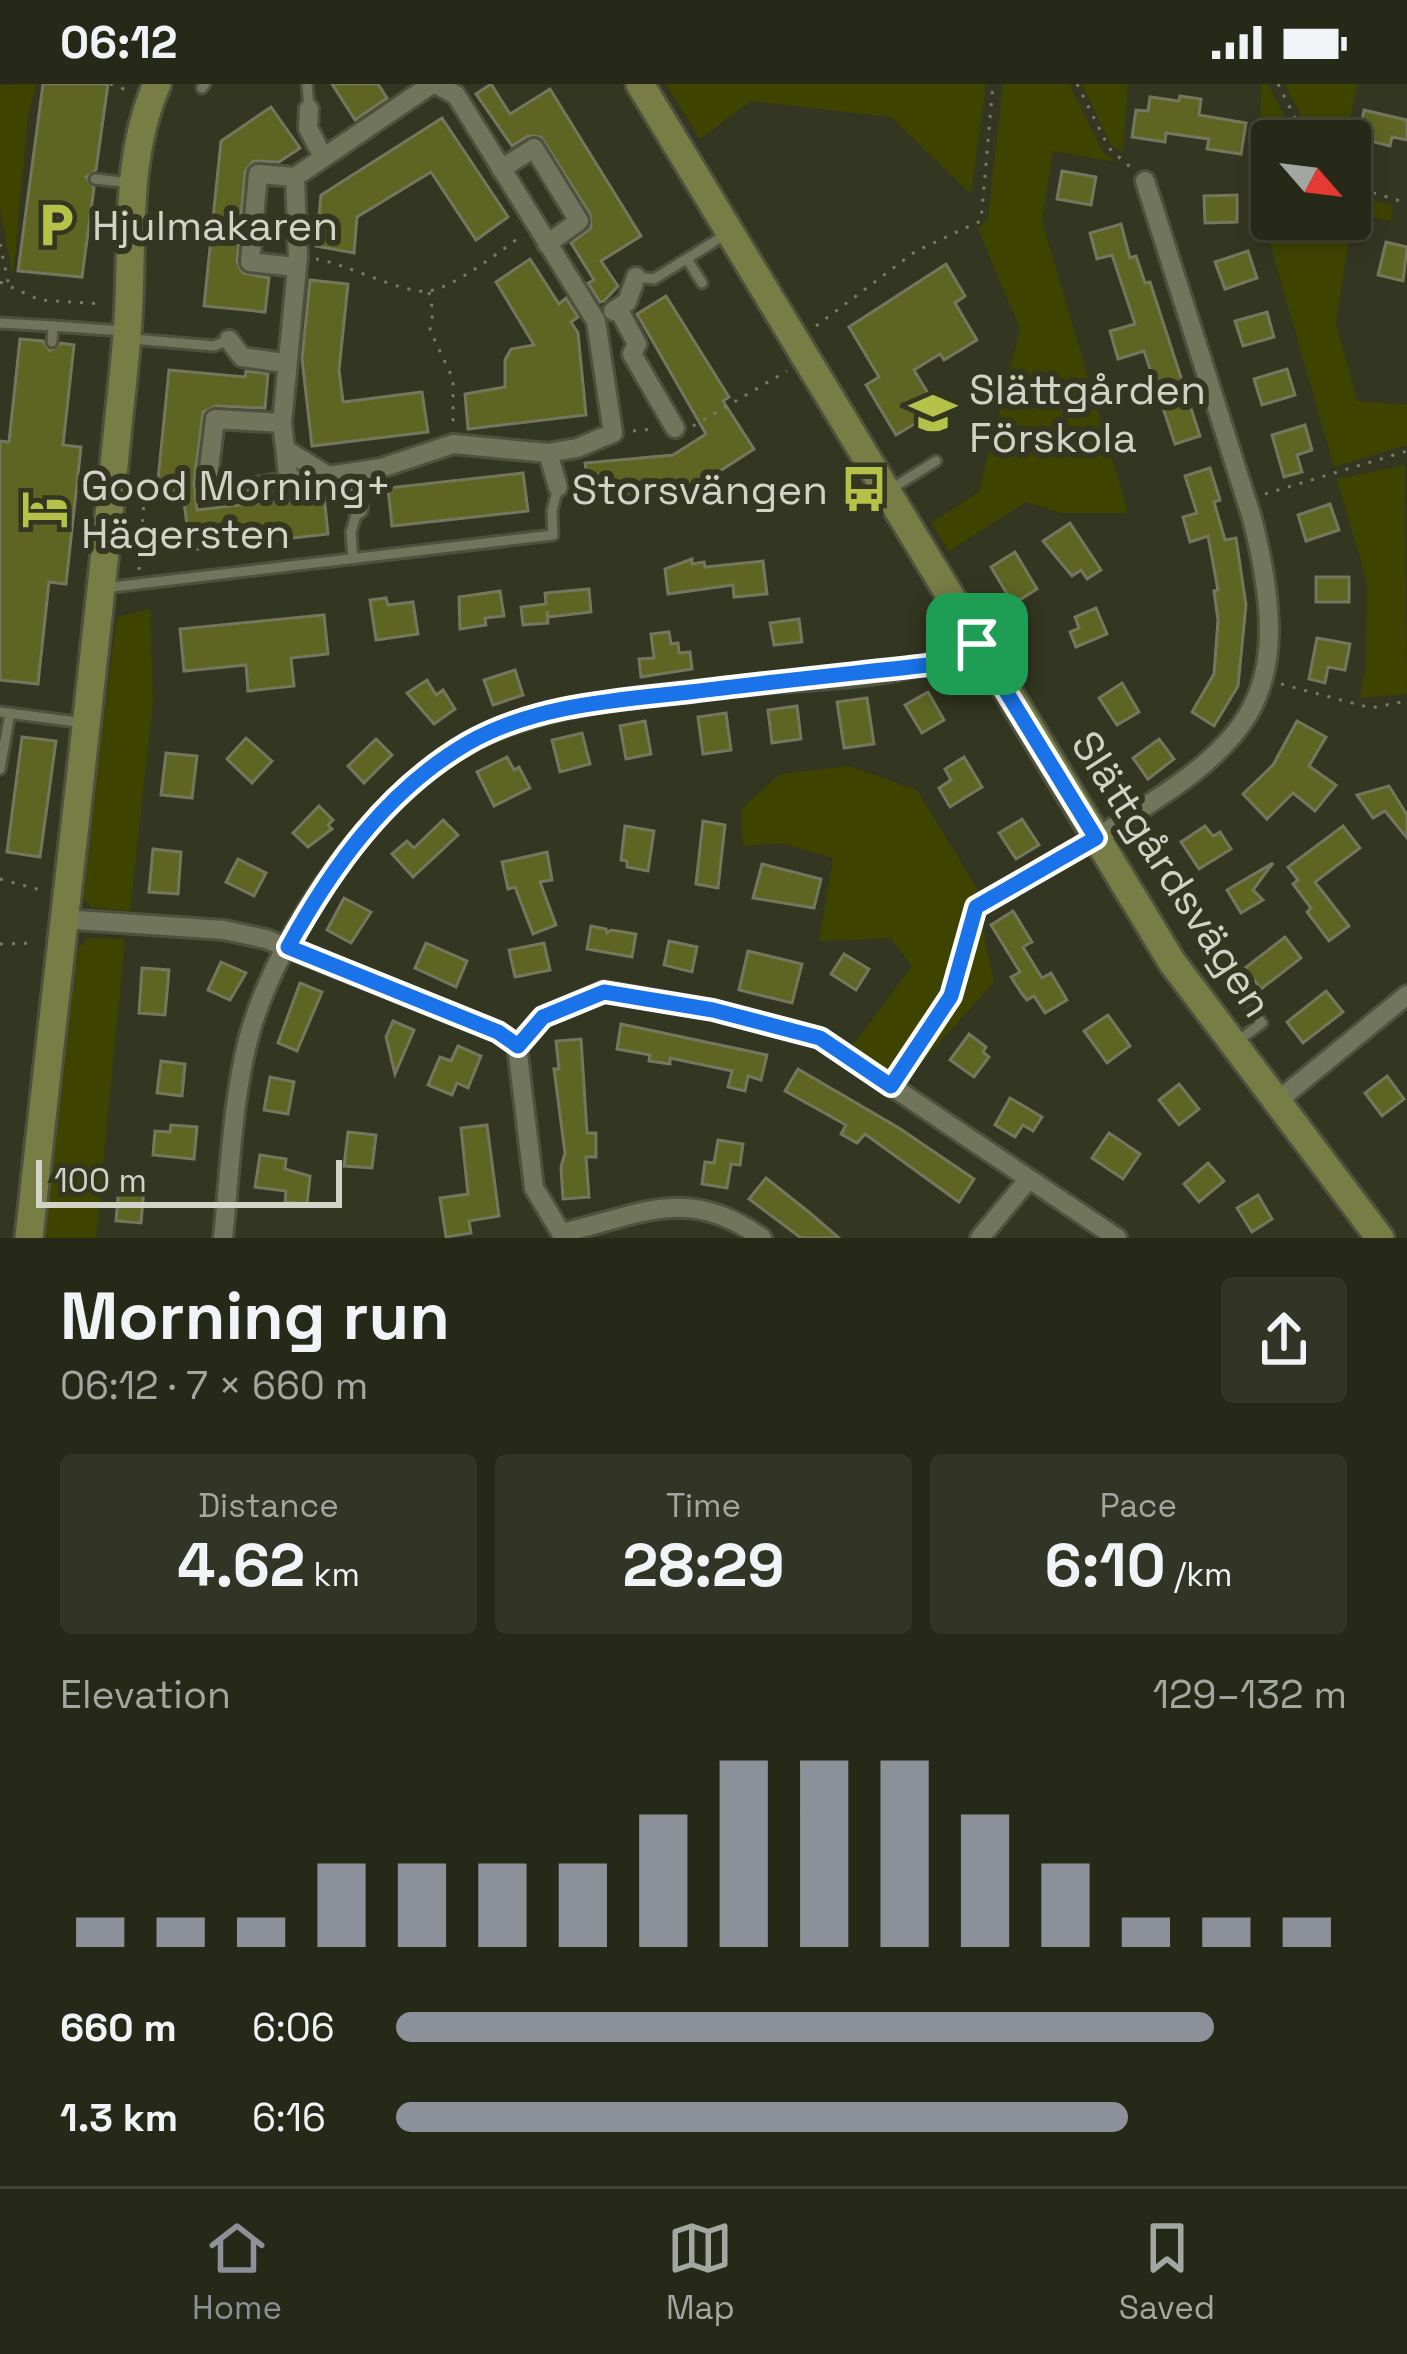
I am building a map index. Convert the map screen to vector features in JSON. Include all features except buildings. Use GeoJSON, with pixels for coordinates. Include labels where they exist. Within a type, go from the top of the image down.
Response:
{"type":"FeatureCollection","features":[{"type":"Feature","properties":{"kind":"street"},"geometry":{"type":"LineString","coordinates":[[29,1238],[62,920],[104,588],[128,325],[132,184],[139,140],[157,84]]}},
{"type":"Feature","properties":{"kind":"street"},"geometry":{"type":"LineString","coordinates":[[393,84],[405,102]]}},
{"type":"Feature","properties":{"kind":"street"},"geometry":{"type":"LineString","coordinates":[[282,423],[215,419],[207,485],[211,494],[381,468],[453,444],[548,453],[577,448],[613,433],[596,321],[501,169],[464,90],[434,84],[295,177],[258,174],[250,262],[297,262]]}},
{"type":"Feature","properties":{"kind":"street","name":"Slättgårdsvägen"},"geometry":{"type":"LineString","coordinates":[[640,84],[1172,962],[1380,1238]]}},
{"type":"Feature","properties":{"kind":"street"},"geometry":{"type":"LineString","coordinates":[[309,109],[308,128],[323,158]]}},
{"type":"Feature","properties":{"kind":"street"},"geometry":{"type":"LineString","coordinates":[[501,169],[534,148],[579,221],[548,244]]}},
{"type":"Feature","properties":{"kind":"street"},"geometry":{"type":"LineString","coordinates":[[289,482],[282,423],[297,262],[295,177]]}},
{"type":"Feature","properties":{"kind":"street"},"geometry":{"type":"LineString","coordinates":[[1096,838],[1200,772],[1226,748],[1246,721],[1262,679],[1267,595],[1246,499],[1145,181]]}},
{"type":"Feature","properties":{"kind":"street"},"geometry":{"type":"LineString","coordinates":[[596,321],[627,302],[636,277]]}},
{"type":"Feature","properties":{"kind":"street"},"geometry":{"type":"LineString","coordinates":[[618,308],[637,344],[632,353],[674,428]]}},
{"type":"Feature","properties":{"kind":"street"},"geometry":{"type":"LineString","coordinates":[[229,340],[242,357],[284,363]]}},
{"type":"Feature","properties":{"kind":"street"},"geometry":{"type":"LineString","coordinates":[[286,450],[336,475],[358,509]]}},
{"type":"Feature","properties":{"kind":"street"},"geometry":{"type":"LineString","coordinates":[[548,453],[558,487]]}},
{"type":"Feature","properties":{"kind":"street"},"geometry":{"type":"LineString","coordinates":[[223,1238],[249,1036],[288,947],[328,878],[377,818],[422,775],[472,740],[580,706],[928,665],[977,644]]}},
{"type":"Feature","properties":{"kind":"street"},"geometry":{"type":"LineString","coordinates":[[62,920],[224,930],[288,947],[498,1032],[518,1046]]}},
{"type":"Feature","properties":{"kind":"street"},"geometry":{"type":"LineString","coordinates":[[762,1238],[715,1210],[686,1206],[563,1235],[534,1188],[518,1046],[543,1017],[604,992],[713,1010],[820,1038],[1117,1238]]}},
{"type":"Feature","properties":{"kind":"street"},"geometry":{"type":"LineString","coordinates":[[1275,1102],[1407,995]]}},
{"type":"Feature","properties":{"kind":"street"},"geometry":{"type":"LineString","coordinates":[[980,1238],[1027,1181]]}},
{"type":"Feature","properties":{"kind":"lane"},"geometry":{"type":"LineString","coordinates":[[307,84],[309,109]]}},
{"type":"Feature","properties":{"kind":"lane"},"geometry":{"type":"LineString","coordinates":[[95,179],[132,184]]}},
{"type":"Feature","properties":{"kind":"lane"},"geometry":{"type":"LineString","coordinates":[[636,277],[654,279],[730,232]]}},
{"type":"Feature","properties":{"kind":"lane"},"geometry":{"type":"LineString","coordinates":[[687,259],[703,283]]}},
{"type":"Feature","properties":{"kind":"lane"},"geometry":{"type":"LineString","coordinates":[[0,323],[128,325],[214,346],[229,340]]}},
{"type":"Feature","properties":{"kind":"lane"},"geometry":{"type":"LineString","coordinates":[[52,342],[53,326]]}},
{"type":"Feature","properties":{"kind":"lane"},"geometry":{"type":"LineString","coordinates":[[886,491],[936,461]]}},
{"type":"Feature","properties":{"kind":"lane"},"geometry":{"type":"LineString","coordinates":[[104,588],[553,536],[558,487]]}},
{"type":"Feature","properties":{"kind":"lane"},"geometry":{"type":"LineString","coordinates":[[353,559],[351,532],[358,509]]}},
{"type":"Feature","properties":{"kind":"lane"},"geometry":{"type":"LineString","coordinates":[[0,769],[5,712],[88,723]]}},
{"type":"Feature","properties":{"kind":"lane"},"geometry":{"type":"LineString","coordinates":[[1232,1047],[1262,1022],[1249,1007]]}},
{"type":"Feature","properties":{"kind":"path"},"geometry":{"type":"LineString","coordinates":[[795,340],[916,251],[981,221],[993,84]]}},
{"type":"Feature","properties":{"kind":"path"},"geometry":{"type":"LineString","coordinates":[[1077,84],[1109,148],[1145,181]]}},
{"type":"Feature","properties":{"kind":"path"},"geometry":{"type":"LineString","coordinates":[[1278,84],[1296,120]]}},
{"type":"Feature","properties":{"kind":"path"},"geometry":{"type":"LineString","coordinates":[[1371,192],[1407,203]]}},
{"type":"Feature","properties":{"kind":"path"},"geometry":{"type":"LineString","coordinates":[[297,262],[347,263],[397,285],[429,292],[485,262],[536,225]]}},
{"type":"Feature","properties":{"kind":"path"},"geometry":{"type":"LineString","coordinates":[[0,244],[9,287]]}},
{"type":"Feature","properties":{"kind":"path"},"geometry":{"type":"LineString","coordinates":[[0,282],[40,300],[128,325]]}},
{"type":"Feature","properties":{"kind":"path"},"geometry":{"type":"LineString","coordinates":[[0,290],[9,287]]}},
{"type":"Feature","properties":{"kind":"path"},"geometry":{"type":"LineString","coordinates":[[429,292],[434,312],[430,330],[452,379],[453,444]]}},
{"type":"Feature","properties":{"kind":"path"},"geometry":{"type":"LineString","coordinates":[[613,433],[700,425],[792,368]]}},
{"type":"Feature","properties":{"kind":"path"},"geometry":{"type":"LineString","coordinates":[[1246,499],[1407,452]]}},
{"type":"Feature","properties":{"kind":"path"},"geometry":{"type":"LineString","coordinates":[[137,585],[145,501],[211,494]]}},
{"type":"Feature","properties":{"kind":"path"},"geometry":{"type":"LineString","coordinates":[[1262,679],[1371,708],[1407,701]]}},
{"type":"Feature","properties":{"kind":"path"},"geometry":{"type":"LineString","coordinates":[[891,1086],[951,996],[976,907],[1096,838]]}},
{"type":"Feature","properties":{"kind":"path"},"geometry":{"type":"LineString","coordinates":[[0,879],[62,920]]}},
{"type":"Feature","properties":{"kind":"path"},"geometry":{"type":"LineString","coordinates":[[0,944],[62,920]]}},
{"type":"Feature","properties":{"kind":"green space"},"geometry":{"type":"Polygon","coordinates":[[[36,84],[28,116],[13,276],[0,209],[0,85],[36,84]]]}},
{"type":"Feature","properties":{"kind":"green space"},"geometry":{"type":"Polygon","coordinates":[[[666,84],[986,84],[971,194],[891,117],[751,101],[700,139],[666,84]]]}},
{"type":"Feature","properties":{"kind":"green space"},"geometry":{"type":"Polygon","coordinates":[[[1003,84],[1069,84],[1103,152],[1116,162],[1053,151],[1042,221],[1128,513],[1062,513],[1026,502],[949,551],[931,523],[979,492],[1020,329],[978,229],[988,219],[1003,84]]]}},
{"type":"Feature","properties":{"kind":"green space"},"geometry":{"type":"Polygon","coordinates":[[[1082,84],[1128,84],[1123,152],[1111,145],[1082,84]]]}},
{"type":"Feature","properties":{"kind":"green space"},"geometry":{"type":"Polygon","coordinates":[[[1261,84],[1268,84],[1286,120],[1260,120],[1261,84]]]}},
{"type":"Feature","properties":{"kind":"green space"},"geometry":{"type":"Polygon","coordinates":[[[1285,84],[1358,84],[1350,120],[1303,120],[1285,84]]]}},
{"type":"Feature","properties":{"kind":"green space"},"geometry":{"type":"Polygon","coordinates":[[[1371,200],[1392,205],[1391,221],[1371,217],[1371,200]]]}},
{"type":"Feature","properties":{"kind":"green space"},"geometry":{"type":"Polygon","coordinates":[[[1269,240],[1349,240],[1336,323],[1357,401],[1407,405],[1407,445],[1334,467],[1269,240]]]}},
{"type":"Feature","properties":{"kind":"green space"},"geometry":{"type":"Polygon","coordinates":[[[1405,465],[1407,694],[1360,698],[1366,666],[1367,582],[1337,479],[1405,465]]]}},
{"type":"Feature","properties":{"kind":"green space"},"geometry":{"type":"Polygon","coordinates":[[[150,609],[153,702],[130,911],[91,907],[80,893],[117,617],[150,609]]]}},
{"type":"Feature","properties":{"kind":"green space"},"geometry":{"type":"Polygon","coordinates":[[[850,766],[917,790],[988,907],[982,926],[994,982],[903,1083],[851,1048],[912,966],[890,938],[819,941],[833,858],[780,843],[743,846],[741,809],[780,774],[850,766]]]}},
{"type":"Feature","properties":{"kind":"green space"},"geometry":{"type":"Polygon","coordinates":[[[88,938],[125,939],[96,1238],[39,1238],[73,955],[88,938]]]}},
{"type":"Feature","properties":{"kind":"place","name":"Hjulmakaren"},"geometry":{"type":"Point","coordinates":[56,225]}},
{"type":"Feature","properties":{"kind":"place","name":"Slättgården Förskola"},"geometry":{"type":"Point","coordinates":[933,413]}},
{"type":"Feature","properties":{"kind":"place","name":"Storsvängen"},"geometry":{"type":"Point","coordinates":[864,489]}},
{"type":"Feature","properties":{"kind":"place","name":"Good Morning+ Hägersten"},"geometry":{"type":"Point","coordinates":[45,509]}},
{"type":"Feature","properties":{"kind":"route"},"geometry":{"type":"LineString","coordinates":[[977,644],[1096,838],[976,907],[951,996],[891,1086],[820,1038],[713,1010],[604,992],[543,1017],[518,1046],[498,1032],[288,947],[328,878],[377,818],[422,775],[472,740],[580,706],[928,665],[977,644]]}}]}
